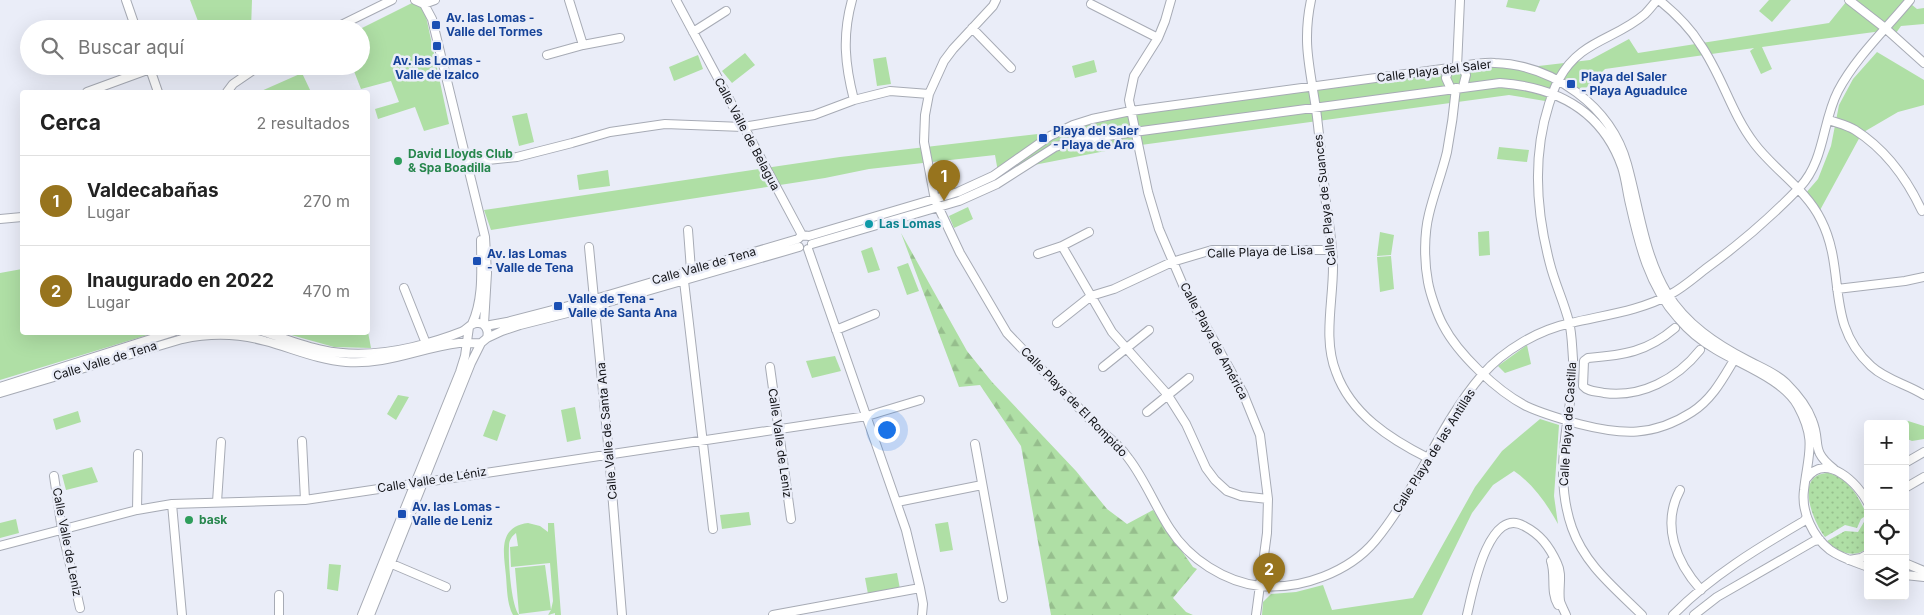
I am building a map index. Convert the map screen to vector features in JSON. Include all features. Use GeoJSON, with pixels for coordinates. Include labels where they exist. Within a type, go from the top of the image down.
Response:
{"type":"FeatureCollection","features":[{"type":"Feature","properties":{"kind":"street"},"geometry":{"type":"LineString","coordinates":[[126,0],[133,20]]}},
{"type":"Feature","properties":{"kind":"street"},"geometry":{"type":"LineString","coordinates":[[351,20],[392,0]]}},
{"type":"Feature","properties":{"kind":"street"},"geometry":{"type":"LineString","coordinates":[[362,615],[460,372],[476,341],[488,332],[485,325],[487,255],[468,162],[432,19],[424,4],[415,0]]}},
{"type":"Feature","properties":{"kind":"street"},"geometry":{"type":"LineString","coordinates":[[569,0],[583,45]]}},
{"type":"Feature","properties":{"kind":"street","name":"Calle Valle de Belagua"},"geometry":{"type":"LineString","coordinates":[[676,0],[802,239],[812,240],[810,247]]}},
{"type":"Feature","properties":{"kind":"street"},"geometry":{"type":"LineString","coordinates":[[852,0],[848,14],[845,50],[846,71],[854,100]]}},
{"type":"Feature","properties":{"kind":"street","name":"Calle Playa de El Rompido"},"geometry":{"type":"LineString","coordinates":[[996,0],[993,6],[944,61],[929,94],[925,115],[924,142],[934,200],[960,253],[1007,332],[1120,448],[1145,484],[1171,531],[1192,555],[1218,573],[1241,582],[1259,586]]}},
{"type":"Feature","properties":{"kind":"street","name":"Calle Playa de América"},"geometry":{"type":"LineString","coordinates":[[1171,0],[1158,38],[1134,76],[1129,100],[1134,132],[1159,229],[1172,262],[1243,392],[1260,436],[1268,499],[1267,533],[1256,615]]}},
{"type":"Feature","properties":{"kind":"street","name":"Calle Playa de Suances"},"geometry":{"type":"LineString","coordinates":[[1311,0],[1307,20],[1306,45],[1332,250],[1331,308],[1328,340],[1336,372],[1351,400],[1370,422],[1399,444],[1428,458]]}},
{"type":"Feature","properties":{"kind":"street"},"geometry":{"type":"LineString","coordinates":[[1457,88],[1446,78],[1456,67],[1460,0]]}},
{"type":"Feature","properties":{"kind":"street"},"geometry":{"type":"LineString","coordinates":[[1658,0],[1682,19],[1701,45],[1737,118],[1753,142],[1770,162],[1798,189],[1820,218],[1832,249],[1839,310],[1847,333],[1859,353],[1872,367],[1924,395]]}},
{"type":"Feature","properties":{"kind":"street","name":"Calle Playa de Castilla"},"geometry":{"type":"LineString","coordinates":[[1642,615],[1597,572],[1584,554],[1572,529],[1565,508],[1563,491],[1567,420],[1573,387],[1570,323],[1544,239],[1538,191],[1540,140],[1558,80],[1579,54],[1645,14],[1658,0]]}},
{"type":"Feature","properties":{"kind":"street"},"geometry":{"type":"LineString","coordinates":[[1849,0],[1885,28],[1924,63]]}},
{"type":"Feature","properties":{"kind":"street","name":"Calle Playa de las Antillas"},"geometry":{"type":"LineString","coordinates":[[1259,586],[1284,586],[1323,578],[1353,559],[1373,543],[1390,520],[1458,409],[1483,374],[1508,352],[1547,330],[1646,305],[1665,296],[1736,246],[1805,181],[1819,157],[1837,94],[1848,75],[1910,0]]}},
{"type":"Feature","properties":{"kind":"street"},"geometry":{"type":"LineString","coordinates":[[424,4],[434,1],[432,19]]}},
{"type":"Feature","properties":{"kind":"street"},"geometry":{"type":"LineString","coordinates":[[1091,4],[1158,38]]}},
{"type":"Feature","properties":{"kind":"street"},"geometry":{"type":"LineString","coordinates":[[693,32],[726,11]]}},
{"type":"Feature","properties":{"kind":"street"},"geometry":{"type":"LineString","coordinates":[[972,28],[1011,68]]}},
{"type":"Feature","properties":{"kind":"street"},"geometry":{"type":"LineString","coordinates":[[547,55],[583,45],[620,38]]}},
{"type":"Feature","properties":{"kind":"street","name":"Calle Playa del Saler"},"geometry":{"type":"LineString","coordinates":[[894,216],[958,192],[993,176],[1050,136],[1073,125],[1092,119],[1131,111],[1456,67],[1494,63],[1529,68],[1558,80],[1578,93],[1597,110],[1619,142],[1627,162],[1656,274],[1665,296],[1702,333],[1721,346],[1785,382],[1801,398],[1813,421],[1821,459],[1857,487],[1864,497]]}},
{"type":"Feature","properties":{"kind":"street"},"geometry":{"type":"LineString","coordinates":[[1456,67],[1466,75],[1457,88],[1447,151],[1429,215],[1426,248],[1428,282],[1442,324],[1464,354],[1483,374],[1524,405],[1547,415],[1608,432],[1621,433],[1662,427],[1692,413],[1703,404],[1723,380],[1734,360]]}},
{"type":"Feature","properties":{"kind":"street"},"geometry":{"type":"LineString","coordinates":[[92,90],[131,75]]}},
{"type":"Feature","properties":{"kind":"street"},"geometry":{"type":"LineString","coordinates":[[152,75],[157,90]]}},
{"type":"Feature","properties":{"kind":"street"},"geometry":{"type":"LineString","coordinates":[[228,90],[233,84],[246,75]]}},
{"type":"Feature","properties":{"kind":"street","name":"Calle Playa del Saler"},"geometry":{"type":"LineString","coordinates":[[894,216],[938,208],[979,194],[1055,147],[1074,142],[1134,132],[1500,83],[1522,85],[1553,93],[1571,102],[1590,116],[1612,144],[1622,168],[1649,274],[1677,317],[1696,337],[1781,386],[1796,403],[1807,423],[1810,436],[1809,466],[1804,492],[1807,518]]}},
{"type":"Feature","properties":{"kind":"street"},"geometry":{"type":"LineString","coordinates":[[468,162],[517,157],[610,132],[665,124],[743,127],[814,114],[854,100],[890,91],[929,94]]}},
{"type":"Feature","properties":{"kind":"street"},"geometry":{"type":"LineString","coordinates":[[1829,120],[1853,129],[1875,145],[1904,177],[1922,211]]}},
{"type":"Feature","properties":{"kind":"street"},"geometry":{"type":"LineString","coordinates":[[802,239],[804,250],[894,216]]}},
{"type":"Feature","properties":{"kind":"street","name":"Calle Valle de Tena"},"geometry":{"type":"LineString","coordinates":[[274,335],[322,350],[345,354],[379,354],[476,341],[692,270],[802,239],[894,216]]}},
{"type":"Feature","properties":{"kind":"street"},"geometry":{"type":"LineString","coordinates":[[0,219],[20,217]]}},
{"type":"Feature","properties":{"kind":"street"},"geometry":{"type":"LineString","coordinates":[[370,615],[471,364],[476,341],[470,326],[476,316],[481,292],[480,223]]}},
{"type":"Feature","properties":{"kind":"street"},"geometry":{"type":"LineString","coordinates":[[688,230],[692,270],[684,282],[713,529]]}},
{"type":"Feature","properties":{"kind":"street"},"geometry":{"type":"LineString","coordinates":[[1038,254],[1062,246],[1089,232]]}},
{"type":"Feature","properties":{"kind":"street","name":"Calle Valle de Tena"},"geometry":{"type":"LineString","coordinates":[[230,335],[252,338],[311,356],[345,362],[375,362],[428,346],[463,332],[478,322],[485,325],[495,324],[684,282],[802,239]]}},
{"type":"Feature","properties":{"kind":"street","name":"Calle Valle de Santa Ana"},"geometry":{"type":"LineString","coordinates":[[589,246],[622,615]]}},
{"type":"Feature","properties":{"kind":"street"},"geometry":{"type":"LineString","coordinates":[[1062,246],[1112,332],[1167,394],[1186,424],[1200,456],[1215,480],[1227,491],[1241,496],[1268,499]]}},
{"type":"Feature","properties":{"kind":"street"},"geometry":{"type":"LineString","coordinates":[[810,247],[836,330],[897,502],[920,588],[922,615]]}},
{"type":"Feature","properties":{"kind":"street","name":"Calle Playa de Lisa"},"geometry":{"type":"LineString","coordinates":[[1057,323],[1091,296],[1114,289],[1172,262],[1212,250],[1332,250]]}},
{"type":"Feature","properties":{"kind":"street"},"geometry":{"type":"LineString","coordinates":[[1837,289],[1904,281],[1924,276]]}},
{"type":"Feature","properties":{"kind":"street"},"geometry":{"type":"LineString","coordinates":[[404,288],[428,346]]}},
{"type":"Feature","properties":{"kind":"street"},"geometry":{"type":"LineString","coordinates":[[485,314],[495,324]]}},
{"type":"Feature","properties":{"kind":"street"},"geometry":{"type":"LineString","coordinates":[[836,330],[876,314]]}},
{"type":"Feature","properties":{"kind":"street"},"geometry":{"type":"LineString","coordinates":[[1675,328],[1656,343],[1646,347],[1623,354],[1588,358],[1584,361],[1583,386],[1586,389],[1611,394],[1640,391],[1678,373],[1700,350]]}},
{"type":"Feature","properties":{"kind":"street"},"geometry":{"type":"LineString","coordinates":[[1103,367],[1149,330]]}},
{"type":"Feature","properties":{"kind":"street","name":"Calle Valle de Tena"},"geometry":{"type":"LineString","coordinates":[[0,387],[164,335]]}},
{"type":"Feature","properties":{"kind":"street","name":"Calle Valle de Tena"},"geometry":{"type":"LineString","coordinates":[[0,393],[165,343],[203,335]]}},
{"type":"Feature","properties":{"kind":"street","name":"Calle Valle de Leniz"},"geometry":{"type":"LineString","coordinates":[[770,367],[777,430],[791,519]]}},
{"type":"Feature","properties":{"kind":"street"},"geometry":{"type":"LineString","coordinates":[[1573,372],[1583,371]]}},
{"type":"Feature","properties":{"kind":"street"},"geometry":{"type":"LineString","coordinates":[[1147,412],[1189,378]]}},
{"type":"Feature","properties":{"kind":"street"},"geometry":{"type":"LineString","coordinates":[[867,416],[920,400]]}},
{"type":"Feature","properties":{"kind":"street","name":"Calle Valle de Léniz"},"geometry":{"type":"LineString","coordinates":[[0,546],[136,510],[172,504],[305,500],[867,416]]}},
{"type":"Feature","properties":{"kind":"street"},"geometry":{"type":"LineString","coordinates":[[302,441],[305,500]]}},
{"type":"Feature","properties":{"kind":"street"},"geometry":{"type":"LineString","coordinates":[[217,502],[221,442]]}},
{"type":"Feature","properties":{"kind":"street"},"geometry":{"type":"LineString","coordinates":[[975,444],[1003,598]]}},
{"type":"Feature","properties":{"kind":"street"},"geometry":{"type":"LineString","coordinates":[[1909,461],[1924,452]]}},
{"type":"Feature","properties":{"kind":"street"},"geometry":{"type":"LineString","coordinates":[[136,510],[138,454]]}},
{"type":"Feature","properties":{"kind":"street"},"geometry":{"type":"LineString","coordinates":[[1806,480],[1811,473],[1820,468],[1834,470]]}},
{"type":"Feature","properties":{"kind":"street","name":"Calle Valle de Leniz"},"geometry":{"type":"LineString","coordinates":[[54,476],[62,530],[80,608]]}},
{"type":"Feature","properties":{"kind":"street"},"geometry":{"type":"LineString","coordinates":[[1909,486],[1924,477]]}},
{"type":"Feature","properties":{"kind":"street"},"geometry":{"type":"LineString","coordinates":[[897,502],[982,485]]}},
{"type":"Feature","properties":{"kind":"street"},"geometry":{"type":"LineString","coordinates":[[1857,487],[1864,486]]}},
{"type":"Feature","properties":{"kind":"street"},"geometry":{"type":"LineString","coordinates":[[1680,490],[1674,502],[1672,514],[1674,546],[1684,568],[1701,590]]}},
{"type":"Feature","properties":{"kind":"street"},"geometry":{"type":"LineString","coordinates":[[172,504],[182,615]]}},
{"type":"Feature","properties":{"kind":"street"},"geometry":{"type":"LineString","coordinates":[[1673,615],[1736,563],[1804,522],[1807,518],[1820,540],[1829,549],[1864,565]]}},
{"type":"Feature","properties":{"kind":"street"},"geometry":{"type":"LineString","coordinates":[[1467,615],[1488,543],[1498,529],[1508,524],[1520,523],[1532,530],[1543,540],[1558,565],[1561,579],[1560,602],[1565,615]]}},
{"type":"Feature","properties":{"kind":"street"},"geometry":{"type":"LineString","coordinates":[[1694,615],[1717,597],[1814,541],[1820,540]]}},
{"type":"Feature","properties":{"kind":"street"},"geometry":{"type":"LineString","coordinates":[[1850,560],[1866,555]]}},
{"type":"Feature","properties":{"kind":"street"},"geometry":{"type":"LineString","coordinates":[[392,564],[446,587]]}},
{"type":"Feature","properties":{"kind":"street"},"geometry":{"type":"LineString","coordinates":[[1909,564],[1924,570]]}},
{"type":"Feature","properties":{"kind":"street"},"geometry":{"type":"LineString","coordinates":[[1909,575],[1924,577]]}},
{"type":"Feature","properties":{"kind":"street"},"geometry":{"type":"LineString","coordinates":[[772,615],[920,588]]}},
{"type":"Feature","properties":{"kind":"street"},"geometry":{"type":"LineString","coordinates":[[279,595],[279,615]]}},
{"type":"Feature","properties":{"kind":"green space"},"geometry":{"type":"Polygon","coordinates":[[[190,0],[252,0],[251,20],[198,20],[190,0]]]}},
{"type":"Feature","properties":{"kind":"green space"},"geometry":{"type":"Polygon","coordinates":[[[1508,0],[1540,0],[1535,12],[1506,7],[1508,0]]]}},
{"type":"Feature","properties":{"kind":"green space"},"geometry":{"type":"Polygon","coordinates":[[[1769,0],[1791,0],[1772,22],[1759,11],[1769,0]]]}},
{"type":"Feature","properties":{"kind":"green space"},"geometry":{"type":"Polygon","coordinates":[[[1854,0],[1906,0],[1917,9],[1924,8],[1924,24],[1901,26],[1896,33],[1854,0]]]}},
{"type":"Feature","properties":{"kind":"green space"},"geometry":{"type":"Polygon","coordinates":[[[1846,2],[1882,31],[1762,47],[1772,69],[1761,74],[1750,51],[1754,48],[1605,69],[1581,93],[1562,81],[1551,102],[1509,95],[1126,147],[998,172],[995,155],[869,169],[825,178],[491,230],[484,210],[840,157],[1055,132],[1086,120],[1455,65],[1530,67],[1590,60],[1629,39],[1638,53],[1829,23],[1846,2]]]}},
{"type":"Feature","properties":{"kind":"green space"},"geometry":{"type":"Polygon","coordinates":[[[412,3],[424,7],[449,124],[424,131],[415,107],[378,119],[375,109],[399,102],[391,81],[361,89],[356,75],[370,75],[370,24],[412,3]]]}},
{"type":"Feature","properties":{"kind":"green space"},"geometry":{"type":"Polygon","coordinates":[[[1877,52],[1924,80],[1924,105],[1898,112],[1862,133],[1819,212],[1805,194],[1818,179],[1831,146],[1839,105],[1853,79],[1877,52]]]}},
{"type":"Feature","properties":{"kind":"green space"},"geometry":{"type":"Polygon","coordinates":[[[745,53],[755,65],[732,83],[722,71],[745,53]]]}},
{"type":"Feature","properties":{"kind":"green space"},"geometry":{"type":"Polygon","coordinates":[[[698,55],[703,69],[674,81],[669,67],[698,55]]]}},
{"type":"Feature","properties":{"kind":"green space"},"geometry":{"type":"Polygon","coordinates":[[[886,57],[891,84],[877,86],[873,59],[886,57]]]}},
{"type":"Feature","properties":{"kind":"green space"},"geometry":{"type":"Polygon","coordinates":[[[1094,60],[1097,72],[1075,78],[1072,66],[1094,60]]]}},
{"type":"Feature","properties":{"kind":"green space"},"geometry":{"type":"Polygon","coordinates":[[[297,75],[303,75],[310,90],[264,90],[297,75]]]}},
{"type":"Feature","properties":{"kind":"green space"},"geometry":{"type":"Polygon","coordinates":[[[527,113],[534,142],[519,146],[512,116],[527,113]]]}},
{"type":"Feature","properties":{"kind":"green space"},"geometry":{"type":"Polygon","coordinates":[[[1499,147],[1529,150],[1527,162],[1497,159],[1499,147]]]}},
{"type":"Feature","properties":{"kind":"green space"},"geometry":{"type":"Polygon","coordinates":[[[608,170],[610,186],[579,190],[577,175],[608,170]]]}},
{"type":"Feature","properties":{"kind":"green space"},"geometry":{"type":"Polygon","coordinates":[[[968,207],[973,219],[954,228],[949,216],[968,207]]]}},
{"type":"Feature","properties":{"kind":"green space"},"geometry":{"type":"Polygon","coordinates":[[[1489,231],[1490,255],[1479,256],[1478,232],[1489,231]]]}},
{"type":"Feature","properties":{"kind":"green space"},"geometry":{"type":"Polygon","coordinates":[[[1380,232],[1394,235],[1391,255],[1377,256],[1380,232]]]}},
{"type":"Feature","properties":{"kind":"green space"},"geometry":{"type":"Polygon","coordinates":[[[901,233],[967,351],[992,382],[1076,471],[1107,509],[1127,524],[1153,510],[1193,567],[1197,569],[1173,598],[1186,612],[1193,615],[1051,615],[1021,446],[980,385],[959,387],[901,233]]]}},
{"type":"Feature","properties":{"kind":"green space"},"geometry":{"type":"Polygon","coordinates":[[[872,247],[880,270],[868,273],[861,251],[872,247]]]}},
{"type":"Feature","properties":{"kind":"green space"},"geometry":{"type":"Polygon","coordinates":[[[1391,256],[1394,289],[1380,292],[1377,257],[1391,256]]]}},
{"type":"Feature","properties":{"kind":"green space"},"geometry":{"type":"Polygon","coordinates":[[[908,263],[919,291],[907,295],[897,267],[908,263]]]}},
{"type":"Feature","properties":{"kind":"green space"},"geometry":{"type":"Polygon","coordinates":[[[20,269],[20,335],[147,335],[0,380],[0,273],[20,269]]]}},
{"type":"Feature","properties":{"kind":"green space"},"geometry":{"type":"Polygon","coordinates":[[[291,335],[369,335],[371,348],[334,347],[291,335]]]}},
{"type":"Feature","properties":{"kind":"green space"},"geometry":{"type":"Polygon","coordinates":[[[1527,345],[1531,364],[1505,373],[1498,366],[1527,345]]]}},
{"type":"Feature","properties":{"kind":"green space"},"geometry":{"type":"Polygon","coordinates":[[[835,356],[841,371],[812,378],[806,361],[835,356]]]}},
{"type":"Feature","properties":{"kind":"green space"},"geometry":{"type":"Polygon","coordinates":[[[398,395],[409,397],[396,420],[387,414],[398,395]]]}},
{"type":"Feature","properties":{"kind":"green space"},"geometry":{"type":"Polygon","coordinates":[[[575,407],[581,439],[567,442],[561,410],[575,407]]]}},
{"type":"Feature","properties":{"kind":"green space"},"geometry":{"type":"Polygon","coordinates":[[[493,410],[506,415],[497,441],[483,436],[493,410]]]}},
{"type":"Feature","properties":{"kind":"green space"},"geometry":{"type":"Polygon","coordinates":[[[78,411],[81,422],[56,430],[53,419],[78,411]]]}},
{"type":"Feature","properties":{"kind":"green space"},"geometry":{"type":"Polygon","coordinates":[[[1540,419],[1559,425],[1554,496],[1558,524],[1539,495],[1514,471],[1493,485],[1472,513],[1422,615],[1262,615],[1263,602],[1271,594],[1296,592],[1323,585],[1332,610],[1413,598],[1475,487],[1502,451],[1540,419]]]}},
{"type":"Feature","properties":{"kind":"green space"},"geometry":{"type":"Polygon","coordinates":[[[1909,421],[1924,426],[1924,439],[1909,440],[1909,421]]]}},
{"type":"Feature","properties":{"kind":"green space"},"geometry":{"type":"Polygon","coordinates":[[[92,467],[98,482],[66,490],[62,475],[92,467]]]}},
{"type":"Feature","properties":{"kind":"green space"},"geometry":{"type":"Polygon","coordinates":[[[1829,473],[1836,476],[1848,484],[1857,495],[1864,509],[1864,517],[1857,528],[1845,525],[1825,537],[1816,521],[1809,499],[1809,489],[1812,481],[1818,475],[1829,473]]]}},
{"type":"Feature","properties":{"kind":"green space"},"geometry":{"type":"Polygon","coordinates":[[[749,512],[751,525],[722,529],[720,515],[749,512]]]}},
{"type":"Feature","properties":{"kind":"green space"},"geometry":{"type":"Polygon","coordinates":[[[16,519],[19,533],[0,538],[0,523],[16,519]]]}},
{"type":"Feature","properties":{"kind":"green space"},"geometry":{"type":"Polygon","coordinates":[[[948,522],[953,550],[940,552],[935,524],[948,522]]]}},
{"type":"Feature","properties":{"kind":"green space"},"geometry":{"type":"Polygon","coordinates":[[[1864,522],[1864,550],[1857,553],[1846,553],[1836,549],[1827,541],[1845,531],[1858,532],[1864,522]]]}},
{"type":"Feature","properties":{"kind":"green space"},"geometry":{"type":"Polygon","coordinates":[[[528,523],[540,526],[548,532],[548,523],[554,523],[561,615],[555,615],[555,613],[548,615],[553,601],[550,563],[511,567],[510,547],[518,546],[516,533],[510,542],[509,561],[512,592],[519,615],[513,615],[511,611],[507,594],[504,559],[505,543],[511,530],[528,523]]]}},
{"type":"Feature","properties":{"kind":"green space"},"geometry":{"type":"Polygon","coordinates":[[[329,564],[341,565],[338,591],[327,589],[329,564]]]}},
{"type":"Feature","properties":{"kind":"green space"},"geometry":{"type":"Polygon","coordinates":[[[545,565],[551,610],[519,614],[515,568],[545,565]]]}},
{"type":"Feature","properties":{"kind":"green space"},"geometry":{"type":"Polygon","coordinates":[[[897,573],[900,589],[868,594],[865,578],[897,573]]]}},
{"type":"Feature","properties":{"kind":"place","name":"Av. las Lomas - Valle del Tormes"},"geometry":{"type":"Point","coordinates":[436,25]}},
{"type":"Feature","properties":{"kind":"place","name":"Av. las Lomas - Valle de Izalco"},"geometry":{"type":"Point","coordinates":[437,46]}},
{"type":"Feature","properties":{"kind":"place","name":"Playa del Saler - Playa Aguadulce"},"geometry":{"type":"Point","coordinates":[1571,84]}},
{"type":"Feature","properties":{"kind":"place","name":"Playa del Saler - Playa de Aro"},"geometry":{"type":"Point","coordinates":[1043,138]}},
{"type":"Feature","properties":{"kind":"place","name":"David Lloyds Club & Spa Boadilla"},"geometry":{"type":"Point","coordinates":[398,161]}},
{"type":"Feature","properties":{"kind":"place","name":"Valdecabañas"},"geometry":{"type":"Point","coordinates":[944,201]}},
{"type":"Feature","properties":{"kind":"place","name":"Las Lomas"},"geometry":{"type":"Point","coordinates":[869,224]}},
{"type":"Feature","properties":{"kind":"place","name":"Av. las Lomas - Valle de Tena"},"geometry":{"type":"Point","coordinates":[477,261]}},
{"type":"Feature","properties":{"kind":"place","name":"Valle de Tena - Valle de Santa Ana"},"geometry":{"type":"Point","coordinates":[558,306]}},
{"type":"Feature","properties":{"kind":"place","name":"Av. las Lomas - Valle de Leniz"},"geometry":{"type":"Point","coordinates":[402,514]}},
{"type":"Feature","properties":{"kind":"place","name":"bask"},"geometry":{"type":"Point","coordinates":[189,520]}},
{"type":"Feature","properties":{"kind":"place","name":"Inaugurado en 2022"},"geometry":{"type":"Point","coordinates":[1269,594]}}]}
